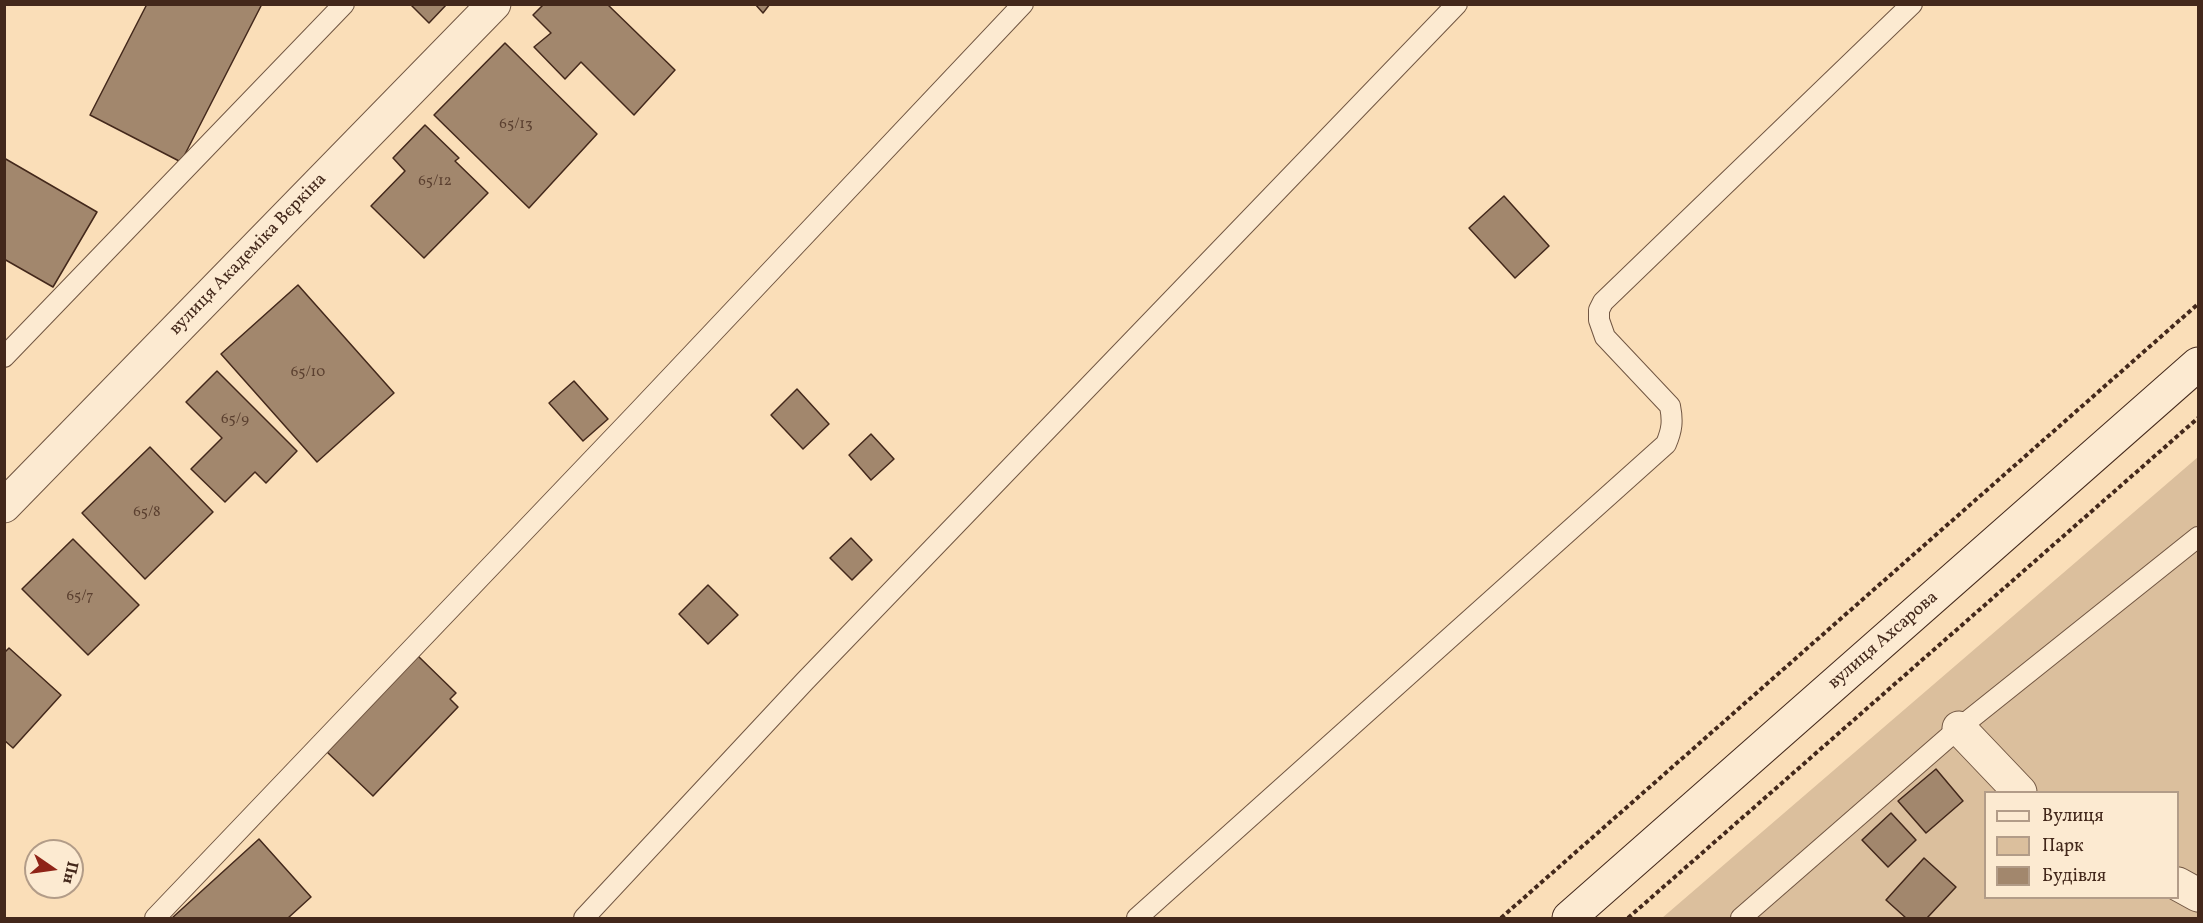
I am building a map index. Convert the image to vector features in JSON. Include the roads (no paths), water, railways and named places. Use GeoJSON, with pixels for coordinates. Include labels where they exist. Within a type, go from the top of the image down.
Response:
{"type":"FeatureCollection","features":[{"type":"Feature","properties":{"kind":"main road","name":"вулиця Академіка Вєркіна"},"geometry":{"type":"LineString","coordinates":[[4,506],[494,4]]}},
{"type":"Feature","properties":{"kind":"main road","name":"вулиця Ахсарова"},"geometry":{"type":"LineString","coordinates":[[1569,918],[2199,364]]}},
{"type":"Feature","properties":{"kind":"main road"},"geometry":{"type":"LineString","coordinates":[[1959,728],[2019,791]]}},
{"type":"Feature","properties":{"kind":"main road"},"geometry":{"type":"LineString","coordinates":[[2179,885],[2199,895]]}},
{"type":"Feature","properties":{"kind":"lane"},"geometry":{"type":"LineString","coordinates":[[155,918],[627,424],[1023,4]]}},
{"type":"Feature","properties":{"kind":"lane"},"geometry":{"type":"LineString","coordinates":[[584,918],[805,681],[1457,4]]}},
{"type":"Feature","properties":{"kind":"lane"},"geometry":{"type":"LineString","coordinates":[[1137,918],[1666,444],[1673,419],[1670,406],[1605,337],[1599,320],[1599,310],[1603,302],[1912,4]]}},
{"type":"Feature","properties":{"kind":"lane"},"geometry":{"type":"LineString","coordinates":[[4,357],[334,7]]}},
{"type":"Feature","properties":{"kind":"lane"},"geometry":{"type":"LineString","coordinates":[[1741,918],[1959,728],[2199,537]]}}]}
